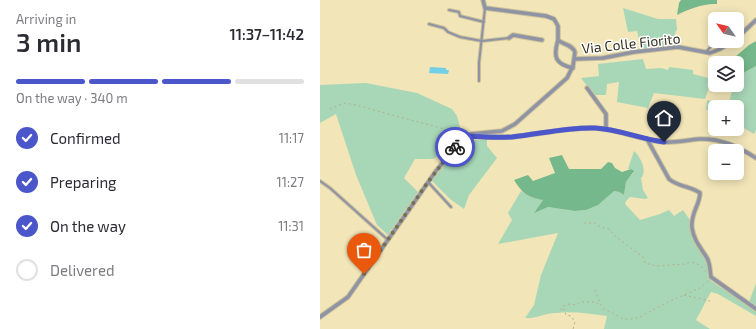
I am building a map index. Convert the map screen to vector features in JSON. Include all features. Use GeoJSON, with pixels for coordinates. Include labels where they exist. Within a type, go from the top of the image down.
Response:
{"type":"FeatureCollection","features":[{"type":"Feature","properties":{"kind":"street"},"geometry":{"type":"LineString","coordinates":[[483,0],[485,8],[552,17],[557,22],[558,40],[556,49],[558,61],[562,66],[573,68]]}},
{"type":"Feature","properties":{"kind":"street"},"geometry":{"type":"LineString","coordinates":[[744,31],[756,20]]}},
{"type":"Feature","properties":{"kind":"street"},"geometry":{"type":"LineString","coordinates":[[509,38],[513,35],[542,40]]}},
{"type":"Feature","properties":{"kind":"street"},"geometry":{"type":"LineString","coordinates":[[320,317],[348,297],[428,182],[466,136],[475,132],[502,131],[510,128],[565,81],[573,68],[575,52],[574,49],[558,40]]}},
{"type":"Feature","properties":{"kind":"street","name":"Via Colle Fiorito"},"geometry":{"type":"LineString","coordinates":[[575,59],[604,58],[630,52],[678,47],[705,53]]}},
{"type":"Feature","properties":{"kind":"street"},"geometry":{"type":"LineString","coordinates":[[705,53],[717,51],[722,48]]}},
{"type":"Feature","properties":{"kind":"street"},"geometry":{"type":"LineString","coordinates":[[587,88],[606,114],[606,129]]}},
{"type":"Feature","properties":{"kind":"street"},"geometry":{"type":"LineString","coordinates":[[466,136],[511,137],[572,129],[606,129],[647,139],[671,142],[701,139],[714,140],[736,146],[756,158]]}},
{"type":"Feature","properties":{"kind":"street"},"geometry":{"type":"LineString","coordinates":[[647,139],[669,179],[674,183],[696,190],[700,193],[700,199],[693,214],[692,226],[694,239],[708,260],[711,277],[756,309]]}},
{"type":"Feature","properties":{"kind":"lane"},"geometry":{"type":"LineString","coordinates":[[479,81],[485,8]]}},
{"type":"Feature","properties":{"kind":"lane"},"geometry":{"type":"LineString","coordinates":[[449,10],[459,12],[460,16],[484,22]]}},
{"type":"Feature","properties":{"kind":"lane"},"geometry":{"type":"LineString","coordinates":[[429,24],[444,28],[448,32],[460,36],[482,41],[509,38]]}},
{"type":"Feature","properties":{"kind":"lane"},"geometry":{"type":"LineString","coordinates":[[705,53],[710,48]]}},
{"type":"Feature","properties":{"kind":"lane"},"geometry":{"type":"LineString","coordinates":[[320,181],[330,188],[388,240]]}},
{"type":"Feature","properties":{"kind":"lane"},"geometry":{"type":"LineString","coordinates":[[428,182],[451,207]]}},
{"type":"Feature","properties":{"kind":"path"},"geometry":{"type":"LineString","coordinates":[[330,109],[344,104],[356,105],[466,136]]}},
{"type":"Feature","properties":{"kind":"path"},"geometry":{"type":"LineString","coordinates":[[584,223],[595,223],[601,227],[609,229],[614,235],[644,258],[645,263],[656,266],[691,262],[700,265],[711,277],[707,283],[700,288],[661,305],[640,317],[632,319],[624,319],[604,309],[595,290]]}},
{"type":"Feature","properties":{"kind":"path"},"geometry":{"type":"LineString","coordinates":[[684,295],[710,301]]}},
{"type":"Feature","properties":{"kind":"path"},"geometry":{"type":"LineString","coordinates":[[573,329],[575,322],[571,316],[566,315],[564,309],[562,311],[561,310],[563,306],[569,304],[576,305],[580,302],[594,302],[601,305]]}},
{"type":"Feature","properties":{"kind":"green space"},"geometry":{"type":"Polygon","coordinates":[[[681,0],[717,0],[717,4],[707,4],[677,15],[681,0]]]}},
{"type":"Feature","properties":{"kind":"green space"},"geometry":{"type":"Polygon","coordinates":[[[623,8],[658,19],[676,19],[677,29],[671,43],[672,44],[641,49],[637,31],[628,32],[623,8]]]}},
{"type":"Feature","properties":{"kind":"green space"},"geometry":{"type":"Polygon","coordinates":[[[756,41],[756,66],[744,73],[744,56],[736,56],[756,41]]]}},
{"type":"Feature","properties":{"kind":"green space"},"geometry":{"type":"Polygon","coordinates":[[[643,59],[646,69],[661,68],[668,70],[669,67],[693,70],[693,74],[708,78],[708,90],[705,99],[654,93],[648,108],[617,102],[619,82],[607,84],[606,95],[594,95],[581,78],[599,76],[598,64],[643,59]]]}},
{"type":"Feature","properties":{"kind":"green space"},"geometry":{"type":"Polygon","coordinates":[[[756,66],[756,130],[754,134],[744,128],[744,100],[730,100],[732,92],[744,92],[744,73],[756,66]]]}},
{"type":"Feature","properties":{"kind":"green space"},"geometry":{"type":"Polygon","coordinates":[[[366,83],[417,93],[452,109],[457,116],[461,131],[449,146],[434,159],[415,159],[404,178],[418,192],[388,235],[377,225],[356,175],[336,114],[320,123],[320,85],[366,83]]]}},
{"type":"Feature","properties":{"kind":"green space"},"geometry":{"type":"Polygon","coordinates":[[[707,100],[708,110],[706,110],[707,100]]]}},
{"type":"Feature","properties":{"kind":"green space"},"geometry":{"type":"Polygon","coordinates":[[[487,140],[487,146],[497,158],[469,195],[464,209],[450,199],[432,181],[459,145],[465,141],[487,140]]]}},
{"type":"Feature","properties":{"kind":"green space"},"geometry":{"type":"Polygon","coordinates":[[[634,151],[639,156],[642,164],[644,172],[641,178],[643,190],[648,198],[630,197],[625,204],[640,220],[669,210],[674,216],[683,210],[694,226],[696,237],[710,258],[709,272],[711,281],[723,289],[730,289],[749,302],[756,283],[756,316],[718,294],[711,292],[696,320],[710,329],[604,329],[607,316],[562,312],[533,318],[525,318],[534,305],[541,275],[558,233],[498,244],[512,220],[508,213],[521,191],[528,196],[543,200],[535,212],[548,207],[575,211],[586,210],[614,191],[624,195],[626,182],[633,173],[631,169],[628,169],[634,151]]]}},
{"type":"Feature","properties":{"kind":"green space"},"geometry":{"type":"Polygon","coordinates":[[[562,155],[569,169],[601,169],[608,162],[612,163],[615,168],[622,172],[631,169],[634,171],[626,182],[624,195],[614,191],[598,205],[586,210],[575,211],[548,207],[534,213],[543,200],[533,198],[526,194],[520,189],[514,180],[528,175],[533,181],[555,173],[549,158],[562,155]]]}},
{"type":"Feature","properties":{"kind":"water"},"geometry":{"type":"Polygon","coordinates":[[[430,67],[446,68],[446,70],[449,70],[448,74],[429,73],[430,67]]]}},
{"type":"Feature","properties":{"kind":"way so far"},"geometry":{"type":"LineString","coordinates":[[364,274],[428,182],[455,147]]}},
{"type":"Feature","properties":{"kind":"route"},"geometry":{"type":"LineString","coordinates":[[455,147],[466,136],[511,137],[587,128],[600,128],[664,142]]}}]}
